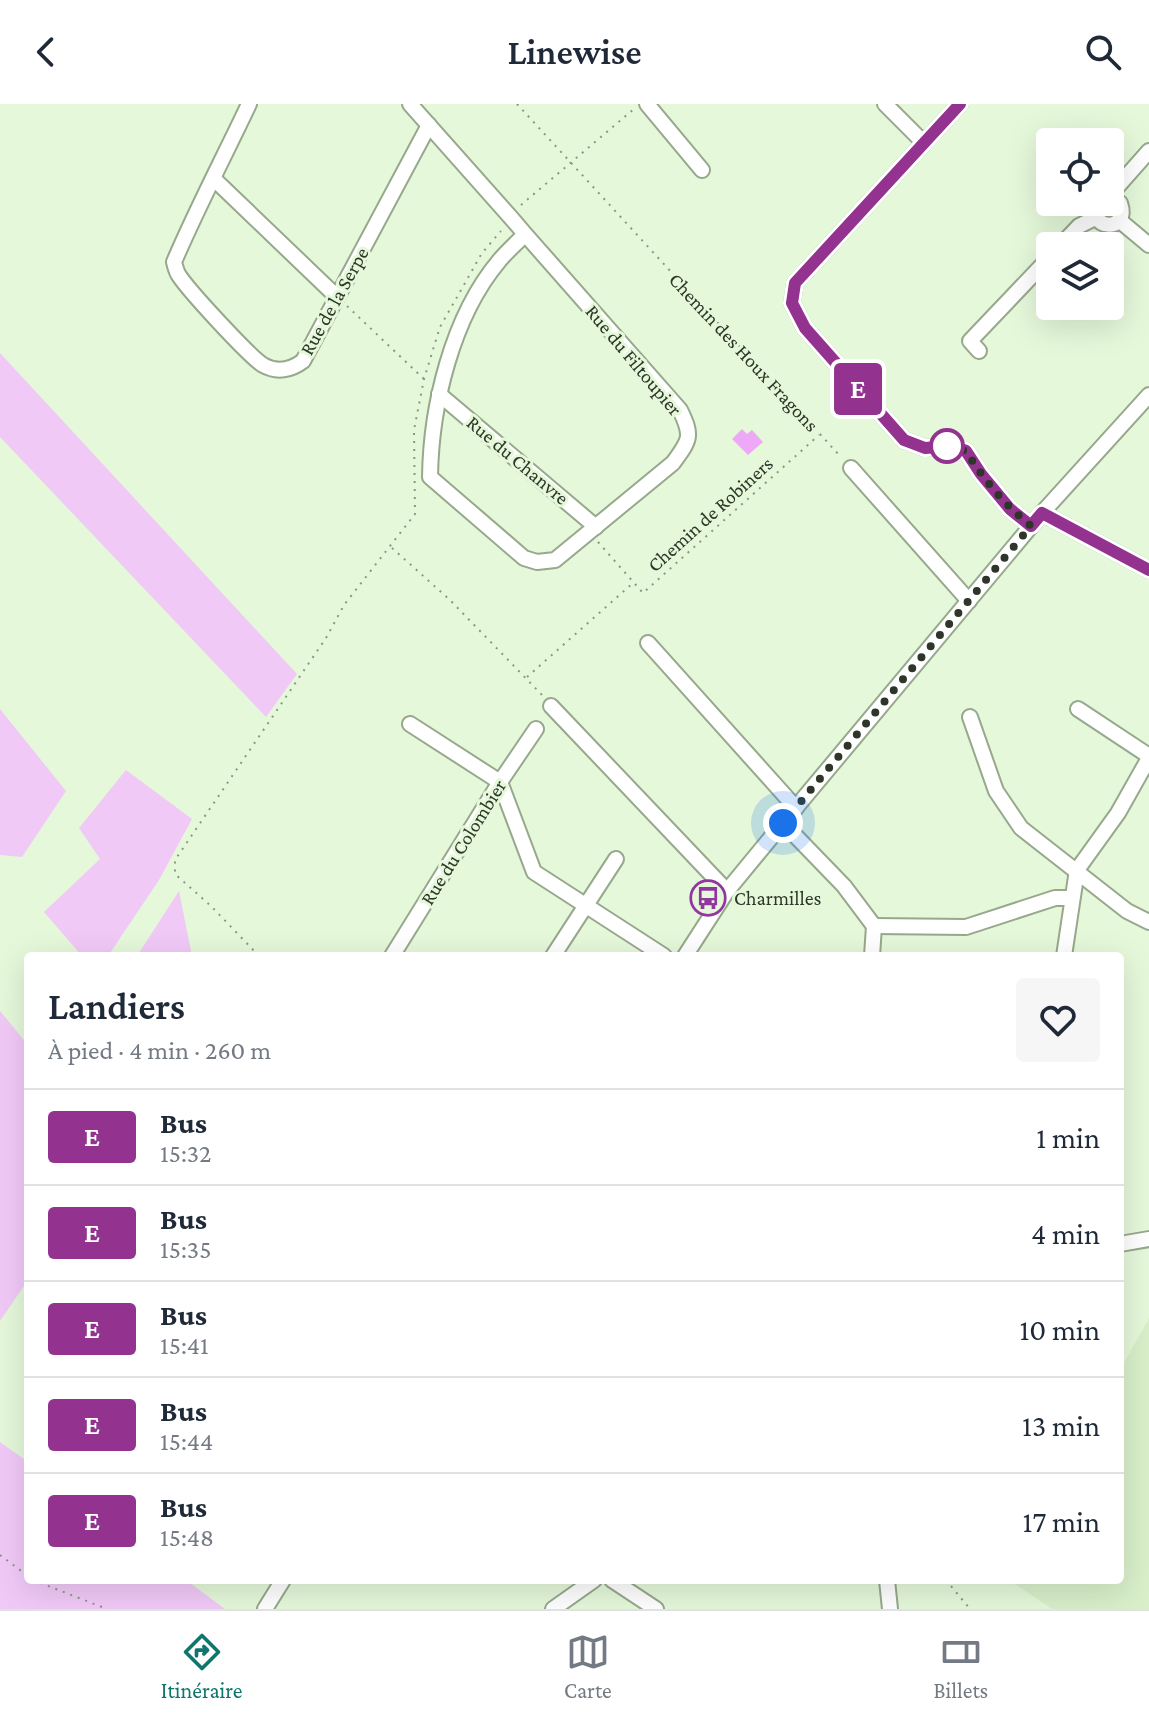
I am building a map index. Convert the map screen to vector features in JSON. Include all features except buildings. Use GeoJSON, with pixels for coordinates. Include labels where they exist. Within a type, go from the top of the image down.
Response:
{"type":"FeatureCollection","features":[{"type":"Feature","properties":{"kind":"street"},"geometry":{"type":"LineString","coordinates":[[249,104],[214,179],[337,297]]}},
{"type":"Feature","properties":{"kind":"street","name":"Rue du Filtoupier"},"geometry":{"type":"LineString","coordinates":[[410,104],[680,410],[690,429],[688,443],[673,463],[555,560],[537,562],[524,558],[430,477],[431,440],[439,394]]}},
{"type":"Feature","properties":{"kind":"street"},"geometry":{"type":"LineString","coordinates":[[645,104],[702,170]]}},
{"type":"Feature","properties":{"kind":"street"},"geometry":{"type":"LineString","coordinates":[[885,104],[924,143]]}},
{"type":"Feature","properties":{"kind":"street"},"geometry":{"type":"LineString","coordinates":[[960,104],[795,283],[792,303],[805,328],[904,440],[925,448],[952,446],[966,451],[1010,509],[1031,526]]}},
{"type":"Feature","properties":{"kind":"street","name":"Rue de la Serpe"},"geometry":{"type":"LineString","coordinates":[[214,179],[198,205],[174,262],[178,274],[223,326],[263,365],[280,370],[294,368],[303,361],[429,125]]}},
{"type":"Feature","properties":{"kind":"street"},"geometry":{"type":"LineString","coordinates":[[1124,180],[1149,151]]}},
{"type":"Feature","properties":{"kind":"street"},"geometry":{"type":"LineString","coordinates":[[1073,232],[1091,216]]}},
{"type":"Feature","properties":{"kind":"street"},"geometry":{"type":"LineString","coordinates":[[1102,216],[1107,225],[1119,220]]}},
{"type":"Feature","properties":{"kind":"street"},"geometry":{"type":"LineString","coordinates":[[1119,220],[1120,216]]}},
{"type":"Feature","properties":{"kind":"street"},"geometry":{"type":"LineString","coordinates":[[1119,220],[1149,245]]}},
{"type":"Feature","properties":{"kind":"street"},"geometry":{"type":"LineString","coordinates":[[439,394],[451,351],[472,305],[498,262],[525,234]]}},
{"type":"Feature","properties":{"kind":"street"},"geometry":{"type":"LineString","coordinates":[[979,351],[970,341],[1036,272]]}},
{"type":"Feature","properties":{"kind":"street","name":"Rue du Chanvre"},"geometry":{"type":"LineString","coordinates":[[439,394],[593,530]]}},
{"type":"Feature","properties":{"kind":"street"},"geometry":{"type":"LineString","coordinates":[[688,952],[727,891],[783,823],[1042,513],[1149,395]]}},
{"type":"Feature","properties":{"kind":"street"},"geometry":{"type":"LineString","coordinates":[[851,468],[969,601]]}},
{"type":"Feature","properties":{"kind":"street"},"geometry":{"type":"LineString","coordinates":[[1042,513],[1149,570]]}},
{"type":"Feature","properties":{"kind":"street"},"geometry":{"type":"LineString","coordinates":[[648,643],[796,808]]}},
{"type":"Feature","properties":{"kind":"street"},"geometry":{"type":"LineString","coordinates":[[551,706],[727,891]]}},
{"type":"Feature","properties":{"kind":"street"},"geometry":{"type":"LineString","coordinates":[[1064,952],[1077,870],[1118,813],[1149,757],[1078,709]]}},
{"type":"Feature","properties":{"kind":"street"},"geometry":{"type":"LineString","coordinates":[[970,717],[996,791],[1021,828],[1127,911],[1149,922]]}},
{"type":"Feature","properties":{"kind":"street"},"geometry":{"type":"LineString","coordinates":[[410,724],[500,782],[534,872],[658,952]]}},
{"type":"Feature","properties":{"kind":"street","name":"Rue du Colombier"},"geometry":{"type":"LineString","coordinates":[[394,952],[536,729]]}},
{"type":"Feature","properties":{"kind":"street"},"geometry":{"type":"LineString","coordinates":[[783,823],[844,886],[874,926],[872,952]]}},
{"type":"Feature","properties":{"kind":"street"},"geometry":{"type":"LineString","coordinates":[[556,952],[616,859]]}},
{"type":"Feature","properties":{"kind":"street"},"geometry":{"type":"LineString","coordinates":[[874,926],[966,927],[1055,898],[1071,898]]}},
{"type":"Feature","properties":{"kind":"street"},"geometry":{"type":"LineString","coordinates":[[1124,1243],[1149,1239]]}},
{"type":"Feature","properties":{"kind":"street"},"geometry":{"type":"LineString","coordinates":[[265,1609],[281,1584]]}},
{"type":"Feature","properties":{"kind":"street"},"geometry":{"type":"LineString","coordinates":[[553,1609],[588,1584]]}},
{"type":"Feature","properties":{"kind":"street"},"geometry":{"type":"LineString","coordinates":[[618,1584],[656,1609]]}},
{"type":"Feature","properties":{"kind":"street"},"geometry":{"type":"LineString","coordinates":[[887,1584],[890,1609]]}},
{"type":"Feature","properties":{"kind":"path","name":"Chemin des Houx Fragons"},"geometry":{"type":"LineString","coordinates":[[517,104],[851,468]]}},
{"type":"Feature","properties":{"kind":"path"},"geometry":{"type":"LineString","coordinates":[[509,215],[634,108],[645,104]]}},
{"type":"Feature","properties":{"kind":"path"},"geometry":{"type":"LineString","coordinates":[[337,297],[439,394]]}},
{"type":"Feature","properties":{"kind":"path","name":"Chemin de Robiners"},"geometry":{"type":"LineString","coordinates":[[593,530],[643,593],[820,434]]}},
{"type":"Feature","properties":{"kind":"path"},"geometry":{"type":"LineString","coordinates":[[255,952],[175,874],[175,860],[326,638],[344,605],[391,548],[450,600],[551,706]]}},
{"type":"Feature","properties":{"kind":"path"},"geometry":{"type":"LineString","coordinates":[[526,678],[634,582]]}},
{"type":"Feature","properties":{"kind":"path"},"geometry":{"type":"LineString","coordinates":[[0,1555],[24,1573]]}},
{"type":"Feature","properties":{"kind":"path"},"geometry":{"type":"LineString","coordinates":[[43,1584],[107,1609]]}},
{"type":"Feature","properties":{"kind":"path"},"geometry":{"type":"LineString","coordinates":[[949,1584],[970,1609]]}},
{"type":"Feature","properties":{"kind":"shaded area"},"geometry":{"type":"Polygon","coordinates":[[[0,353],[297,674],[266,717],[0,437],[0,353]]]}},
{"type":"Feature","properties":{"kind":"shaded area"},"geometry":{"type":"Polygon","coordinates":[[[742,429],[747,434],[752,430],[763,442],[748,455],[732,439],[742,429]]]}},
{"type":"Feature","properties":{"kind":"shaded area"},"geometry":{"type":"Polygon","coordinates":[[[0,709],[66,791],[22,857],[0,855],[0,709]]]}},
{"type":"Feature","properties":{"kind":"shaded area"},"geometry":{"type":"Polygon","coordinates":[[[126,770],[192,819],[159,880],[111,952],[79,952],[44,912],[100,859],[79,828],[126,770]]]}},
{"type":"Feature","properties":{"kind":"shaded area"},"geometry":{"type":"Polygon","coordinates":[[[179,891],[191,952],[140,952],[179,891]]]}},
{"type":"Feature","properties":{"kind":"shaded area"},"geometry":{"type":"Polygon","coordinates":[[[0,1011],[24,1040],[24,1286],[0,1321],[0,1011]]]}},
{"type":"Feature","properties":{"kind":"shaded area"},"geometry":{"type":"Polygon","coordinates":[[[1149,1318],[1149,1609],[1052,1609],[1015,1584],[1124,1584],[1124,1363],[1149,1318]]]}},
{"type":"Feature","properties":{"kind":"shaded area"},"geometry":{"type":"Polygon","coordinates":[[[0,1442],[24,1459],[24,1584],[191,1584],[225,1609],[0,1609],[0,1442]]]}},
{"type":"Feature","properties":{"kind":"bus line","name":"E"},"geometry":{"type":"LineString","coordinates":[[960,104],[795,283],[792,303],[805,328],[904,440],[925,448],[952,446],[966,451],[1010,509],[1031,526],[1042,513],[1149,570]]}},
{"type":"Feature","properties":{"kind":"place","name":"Charmilles"},"geometry":{"type":"Point","coordinates":[708,898]}},
{"type":"Feature","properties":{"kind":"route"},"geometry":{"type":"LineString","coordinates":[[783,823],[1031,526],[1010,509],[966,451],[947,446]]}}]}
